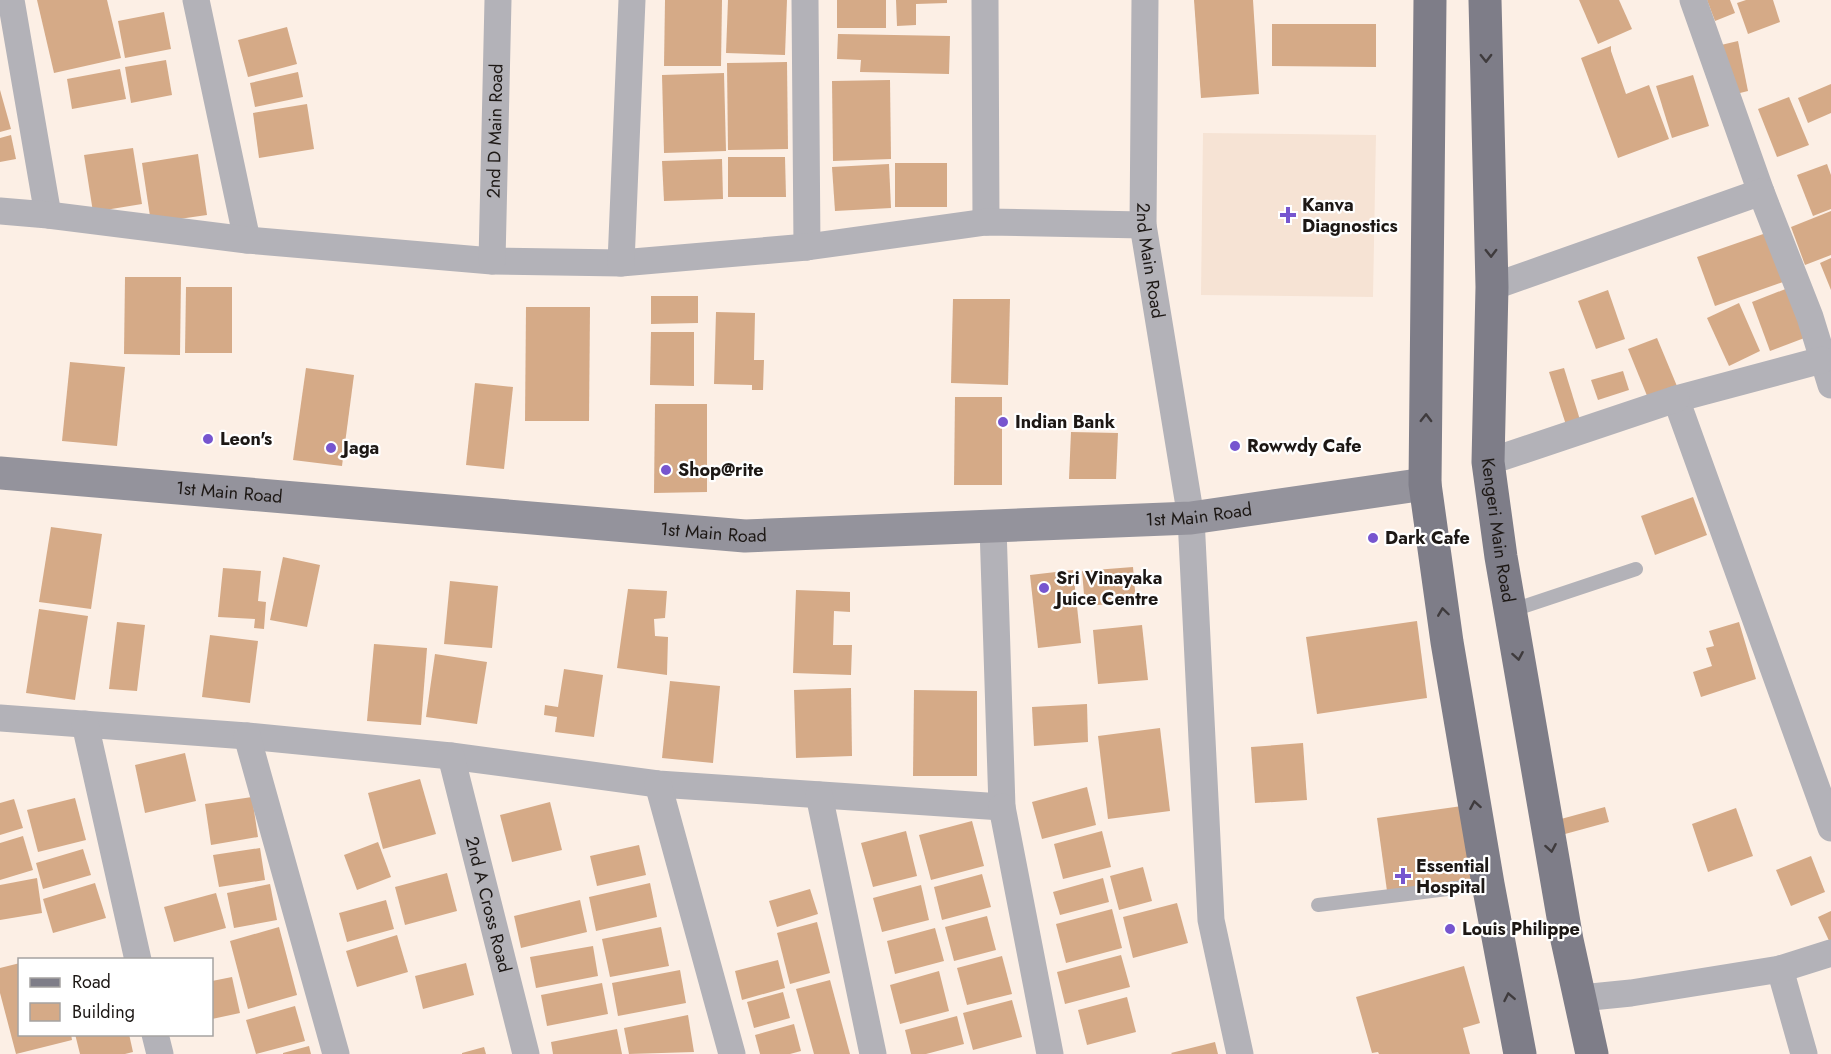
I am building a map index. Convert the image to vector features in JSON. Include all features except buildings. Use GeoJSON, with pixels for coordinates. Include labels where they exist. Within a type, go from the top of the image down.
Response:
{"type":"FeatureCollection","features":[{"type":"Feature","properties":{"kind":"main road"},"geometry":{"type":"LineString","coordinates":[[1430,0],[1425,484],[1448,642],[1488,884],[1520,1054]]}},
{"type":"Feature","properties":{"kind":"main road","name":"Kengeri Main Road"},"geometry":{"type":"LineString","coordinates":[[1485,0],[1492,287],[1488,462],[1510,611],[1567,940],[1592,1054]]}},
{"type":"Feature","properties":{"kind":"main road","name":"1st Main Road"},"geometry":{"type":"LineString","coordinates":[[0,472],[745,536],[1191,518],[1425,484]]}},
{"type":"Feature","properties":{"kind":"street"},"geometry":{"type":"LineString","coordinates":[[11,0],[48,215]]}},
{"type":"Feature","properties":{"kind":"street"},"geometry":{"type":"LineString","coordinates":[[197,0],[247,240]]}},
{"type":"Feature","properties":{"kind":"street","name":"2nd D Main Road"},"geometry":{"type":"LineString","coordinates":[[492,261],[498,0]]}},
{"type":"Feature","properties":{"kind":"street"},"geometry":{"type":"LineString","coordinates":[[621,263],[632,0]]}},
{"type":"Feature","properties":{"kind":"street"},"geometry":{"type":"LineString","coordinates":[[805,0],[807,247]]}},
{"type":"Feature","properties":{"kind":"street"},"geometry":{"type":"LineString","coordinates":[[985,0],[986,222]]}},
{"type":"Feature","properties":{"kind":"street","name":"2nd Main Road"},"geometry":{"type":"LineString","coordinates":[[1145,0],[1143,225],[1191,518],[1211,921],[1240,1054]]}},
{"type":"Feature","properties":{"kind":"street"},"geometry":{"type":"LineString","coordinates":[[1488,462],[1676,399],[1827,372],[1821,312],[1761,192],[1693,0]]}},
{"type":"Feature","properties":{"kind":"street"},"geometry":{"type":"LineString","coordinates":[[1492,287],[1761,192]]}},
{"type":"Feature","properties":{"kind":"street"},"geometry":{"type":"LineString","coordinates":[[0,211],[247,240],[492,261],[621,263],[807,247],[986,222],[1143,225]]}},
{"type":"Feature","properties":{"kind":"street"},"geometry":{"type":"LineString","coordinates":[[1676,399],[1831,828]]}},
{"type":"Feature","properties":{"kind":"street"},"geometry":{"type":"LineString","coordinates":[[993,527],[1002,807],[1050,1054]]}},
{"type":"Feature","properties":{"kind":"street"},"geometry":{"type":"LineString","coordinates":[[0,718],[247,736],[452,756],[658,784],[1002,807]]}},
{"type":"Feature","properties":{"kind":"street"},"geometry":{"type":"LineString","coordinates":[[85,724],[138,958]]}},
{"type":"Feature","properties":{"kind":"street"},"geometry":{"type":"LineString","coordinates":[[247,736],[336,1054]]}},
{"type":"Feature","properties":{"kind":"street","name":"2nd A Cross Road"},"geometry":{"type":"LineString","coordinates":[[452,756],[526,1054]]}},
{"type":"Feature","properties":{"kind":"street"},"geometry":{"type":"LineString","coordinates":[[658,784],[732,1054]]}},
{"type":"Feature","properties":{"kind":"street"},"geometry":{"type":"LineString","coordinates":[[819,795],[873,1054]]}},
{"type":"Feature","properties":{"kind":"street"},"geometry":{"type":"LineString","coordinates":[[1581,998],[1631,993],[1780,969],[1831,953]]}},
{"type":"Feature","properties":{"kind":"street"},"geometry":{"type":"LineString","coordinates":[[1780,969],[1804,1054]]}},
{"type":"Feature","properties":{"kind":"street"},"geometry":{"type":"LineString","coordinates":[[155,1036],[160,1054]]}},
{"type":"Feature","properties":{"kind":"lane"},"geometry":{"type":"LineString","coordinates":[[1510,611],[1636,569]]}},
{"type":"Feature","properties":{"kind":"lane"},"geometry":{"type":"LineString","coordinates":[[1318,905],[1488,884]]}},
{"type":"Feature","properties":{"kind":"shaded area","name":"Kanva Diagnostics"},"geometry":{"type":"Polygon","coordinates":[[[1203,133],[1376,135],[1373,297],[1201,295],[1203,133]]]}},
{"type":"Feature","properties":{"kind":"place","name":"Kanva Diagnostics"},"geometry":{"type":"Point","coordinates":[1288,215]}},
{"type":"Feature","properties":{"kind":"place","name":"Indian Bank"},"geometry":{"type":"Point","coordinates":[1003,422]}},
{"type":"Feature","properties":{"kind":"place","name":"Leon's"},"geometry":{"type":"Point","coordinates":[208,439]}},
{"type":"Feature","properties":{"kind":"place","name":"Rowwdy Cafe"},"geometry":{"type":"Point","coordinates":[1235,446]}},
{"type":"Feature","properties":{"kind":"place","name":"Jaga"},"geometry":{"type":"Point","coordinates":[331,448]}},
{"type":"Feature","properties":{"kind":"place","name":"Shop@rite"},"geometry":{"type":"Point","coordinates":[666,470]}},
{"type":"Feature","properties":{"kind":"place","name":"Dark Cafe"},"geometry":{"type":"Point","coordinates":[1373,538]}},
{"type":"Feature","properties":{"kind":"place","name":"Sri Vinayaka Juice Centre"},"geometry":{"type":"Point","coordinates":[1044,588]}},
{"type":"Feature","properties":{"kind":"place","name":"Essential Hospital"},"geometry":{"type":"Point","coordinates":[1403,876]}},
{"type":"Feature","properties":{"kind":"place","name":"Louis Philippe"},"geometry":{"type":"Point","coordinates":[1450,929]}}]}
